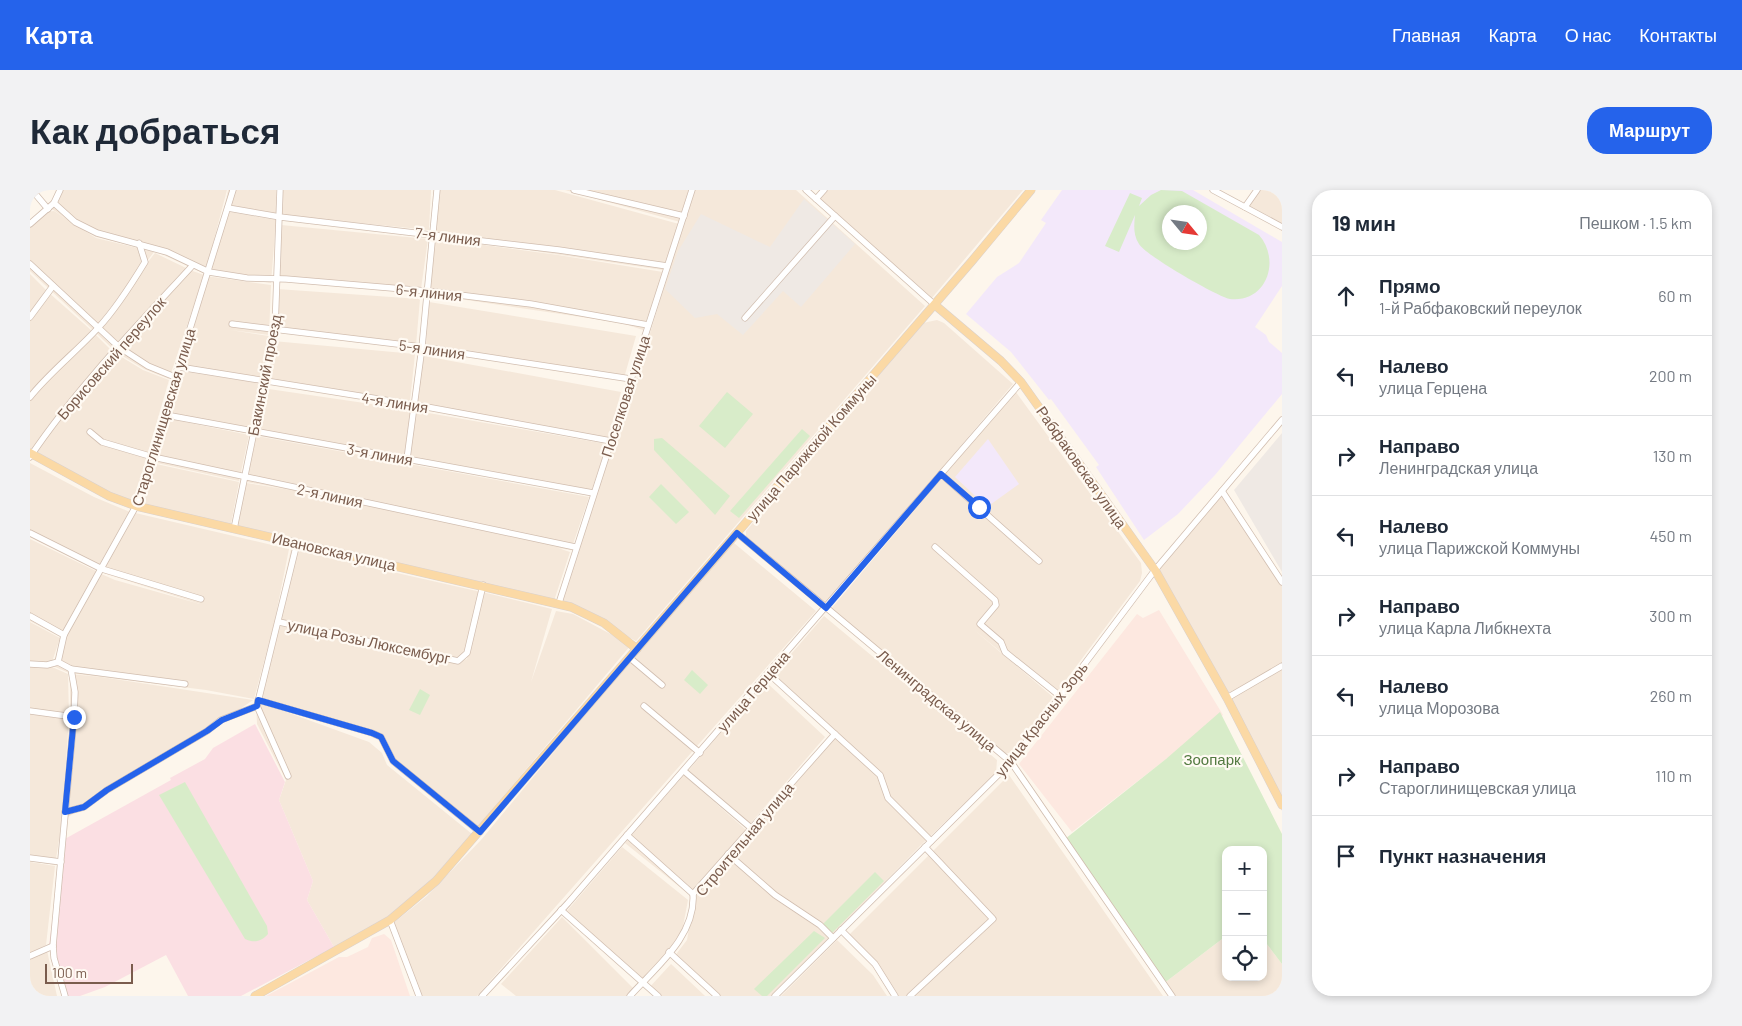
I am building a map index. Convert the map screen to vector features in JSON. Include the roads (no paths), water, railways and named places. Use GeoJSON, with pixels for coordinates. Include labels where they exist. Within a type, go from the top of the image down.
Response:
{"type":"FeatureCollection","features":[{"type":"Feature","properties":{"kind":"main road","name":"улица Парижской Коммуны"},"geometry":{"type":"LineString","coordinates":[[255,996],[390,920],[430,887],[638,649],[1031,190]]}},
{"type":"Feature","properties":{"kind":"main road","name":"Рабфаковская улица"},"geometry":{"type":"LineString","coordinates":[[935,304],[1001,361],[1020,382],[1155,570],[1227,698],[1282,805]]}},
{"type":"Feature","properties":{"kind":"main road","name":"Ивановская улица"},"geometry":{"type":"LineString","coordinates":[[31,455],[109,496],[136,506],[559,603],[604,623],[638,649]]}},
{"type":"Feature","properties":{"kind":"street"},"geometry":{"type":"LineString","coordinates":[[32,190],[48,209]]}},
{"type":"Feature","properties":{"kind":"street"},"geometry":{"type":"LineString","coordinates":[[30,224],[54,203],[60,190]]}},
{"type":"Feature","properties":{"kind":"street","name":"Староглинищевская улица"},"geometry":{"type":"LineString","coordinates":[[58,662],[64,635],[136,506],[166,415],[175,377],[233,190]]}},
{"type":"Feature","properties":{"kind":"street","name":"Бакинский проезд"},"geometry":{"type":"LineString","coordinates":[[234,529],[275,329],[280,190]]}},
{"type":"Feature","properties":{"kind":"street"},"geometry":{"type":"LineString","coordinates":[[408,459],[416,405],[437,190]]}},
{"type":"Feature","properties":{"kind":"street"},"geometry":{"type":"LineString","coordinates":[[574,190],[684,216]]}},
{"type":"Feature","properties":{"kind":"street","name":"Поселковая улица"},"geometry":{"type":"LineString","coordinates":[[559,603],[575,547],[692,190]]}},
{"type":"Feature","properties":{"kind":"street","name":"Рабфаковская улица"},"geometry":{"type":"LineString","coordinates":[[806,190],[935,304]]}},
{"type":"Feature","properties":{"kind":"street"},"geometry":{"type":"LineString","coordinates":[[816,199],[824,190]]}},
{"type":"Feature","properties":{"kind":"street"},"geometry":{"type":"LineString","coordinates":[[1213,190],[1282,227]]}},
{"type":"Feature","properties":{"kind":"street"},"geometry":{"type":"LineString","coordinates":[[1245,207],[1256,190]]}},
{"type":"Feature","properties":{"kind":"street","name":"6-я линия"},"geometry":{"type":"LineString","coordinates":[[54,203],[75,222],[97,233],[167,252],[209,272],[247,278],[278,278],[427,291],[531,304],[648,325]]}},
{"type":"Feature","properties":{"kind":"street","name":"7-я линия"},"geometry":{"type":"LineString","coordinates":[[228,208],[280,217],[611,256],[667,266]]}},
{"type":"Feature","properties":{"kind":"street"},"geometry":{"type":"LineString","coordinates":[[745,318],[835,216]]}},
{"type":"Feature","properties":{"kind":"street"},"geometry":{"type":"LineString","coordinates":[[31,394],[98,328],[131,286],[145,262],[139,243]]}},
{"type":"Feature","properties":{"kind":"street"},"geometry":{"type":"LineString","coordinates":[[30,264],[119,347],[148,366],[175,377]]}},
{"type":"Feature","properties":{"kind":"street","name":"Борисовский переулок"},"geometry":{"type":"LineString","coordinates":[[31,455],[58,419],[119,347],[193,265]]}},
{"type":"Feature","properties":{"kind":"street"},"geometry":{"type":"LineString","coordinates":[[30,318],[53,286]]}},
{"type":"Feature","properties":{"kind":"street","name":"5-я линия"},"geometry":{"type":"LineString","coordinates":[[232,324],[422,347],[631,379]]}},
{"type":"Feature","properties":{"kind":"street","name":"4-я линия"},"geometry":{"type":"LineString","coordinates":[[179,367],[416,405],[611,441]]}},
{"type":"Feature","properties":{"kind":"street","name":"улица Герцена"},"geometry":{"type":"LineString","coordinates":[[482,996],[700,753],[1020,382]]}},
{"type":"Feature","properties":{"kind":"street","name":"3-я линия"},"geometry":{"type":"LineString","coordinates":[[166,415],[593,493]]}},
{"type":"Feature","properties":{"kind":"street","name":"улица Красных Зорь"},"geometry":{"type":"LineString","coordinates":[[775,996],[1011,762],[1155,570],[1282,420]]}},
{"type":"Feature","properties":{"kind":"street","name":"2-я линия"},"geometry":{"type":"LineString","coordinates":[[90,432],[102,442],[153,457],[575,547]]}},
{"type":"Feature","properties":{"kind":"street"},"geometry":{"type":"LineString","coordinates":[[941,474],[1039,561]]}},
{"type":"Feature","properties":{"kind":"street"},"geometry":{"type":"LineString","coordinates":[[1222,491],[1282,582]]}},
{"type":"Feature","properties":{"kind":"street"},"geometry":{"type":"LineString","coordinates":[[30,533],[102,569],[201,599]]}},
{"type":"Feature","properties":{"kind":"street","name":"Ленинградская улица"},"geometry":{"type":"LineString","coordinates":[[737,533],[1011,762],[1171,994]]}},
{"type":"Feature","properties":{"kind":"street"},"geometry":{"type":"LineString","coordinates":[[288,776],[257,706],[297,543]]}},
{"type":"Feature","properties":{"kind":"street"},"geometry":{"type":"LineString","coordinates":[[935,547],[995,600],[996,605],[980,624],[1001,642],[1005,652],[1060,696]]}},
{"type":"Feature","properties":{"kind":"street","name":"улица Розы Люксембург"},"geometry":{"type":"LineString","coordinates":[[279,622],[458,661],[467,653],[483,585]]}},
{"type":"Feature","properties":{"kind":"street"},"geometry":{"type":"LineString","coordinates":[[30,616],[64,635]]}},
{"type":"Feature","properties":{"kind":"street"},"geometry":{"type":"LineString","coordinates":[[630,658],[662,685]]}},
{"type":"Feature","properties":{"kind":"street"},"geometry":{"type":"LineString","coordinates":[[30,664],[47,665],[58,662],[72,669],[185,684]]}},
{"type":"Feature","properties":{"kind":"street"},"geometry":{"type":"LineString","coordinates":[[1227,698],[1282,666]]}},
{"type":"Feature","properties":{"kind":"street"},"geometry":{"type":"LineString","coordinates":[[65,996],[54,958],[53,946],[74,717],[75,692],[72,669]]}},
{"type":"Feature","properties":{"kind":"street"},"geometry":{"type":"LineString","coordinates":[[768,674],[880,775],[888,798],[930,842]]}},
{"type":"Feature","properties":{"kind":"street"},"geometry":{"type":"LineString","coordinates":[[258,700],[381,737],[393,761],[480,832]]}},
{"type":"Feature","properties":{"kind":"street"},"geometry":{"type":"LineString","coordinates":[[65,812],[84,807],[107,790],[207,731],[222,720],[257,706]]}},
{"type":"Feature","properties":{"kind":"street"},"geometry":{"type":"LineString","coordinates":[[644,706],[700,753]]}},
{"type":"Feature","properties":{"kind":"street"},"geometry":{"type":"LineString","coordinates":[[30,711],[74,717]]}},
{"type":"Feature","properties":{"kind":"street","name":"Строительная улица"},"geometry":{"type":"LineString","coordinates":[[630,996],[669,952],[690,923],[694,909],[693,894],[835,734]]}},
{"type":"Feature","properties":{"kind":"street"},"geometry":{"type":"LineString","coordinates":[[684,771],[751,828]]}},
{"type":"Feature","properties":{"kind":"street"},"geometry":{"type":"LineString","coordinates":[[627,835],[693,894]]}},
{"type":"Feature","properties":{"kind":"street"},"geometry":{"type":"LineString","coordinates":[[910,996],[993,919],[924,848]]}},
{"type":"Feature","properties":{"kind":"street"},"geometry":{"type":"LineString","coordinates":[[728,854],[775,895],[820,925],[833,938]]}},
{"type":"Feature","properties":{"kind":"street"},"geometry":{"type":"LineString","coordinates":[[30,858],[61,862]]}},
{"type":"Feature","properties":{"kind":"street"},"geometry":{"type":"LineString","coordinates":[[561,910],[658,996]]}},
{"type":"Feature","properties":{"kind":"street"},"geometry":{"type":"LineString","coordinates":[[390,920],[419,996]]}},
{"type":"Feature","properties":{"kind":"street"},"geometry":{"type":"LineString","coordinates":[[841,930],[875,964],[895,996]]}},
{"type":"Feature","properties":{"kind":"street"},"geometry":{"type":"LineString","coordinates":[[30,956],[53,946]]}},
{"type":"Feature","properties":{"kind":"street"},"geometry":{"type":"LineString","coordinates":[[669,952],[717,996]]}},
{"type":"Feature","properties":{"kind":"street"},"geometry":{"type":"LineString","coordinates":[[1164,996],[1171,994]]}},
{"type":"Feature","properties":{"kind":"park label","name":"Зоопарк"},"geometry":{"type":"Point","coordinates":[1212,759]}}]}
